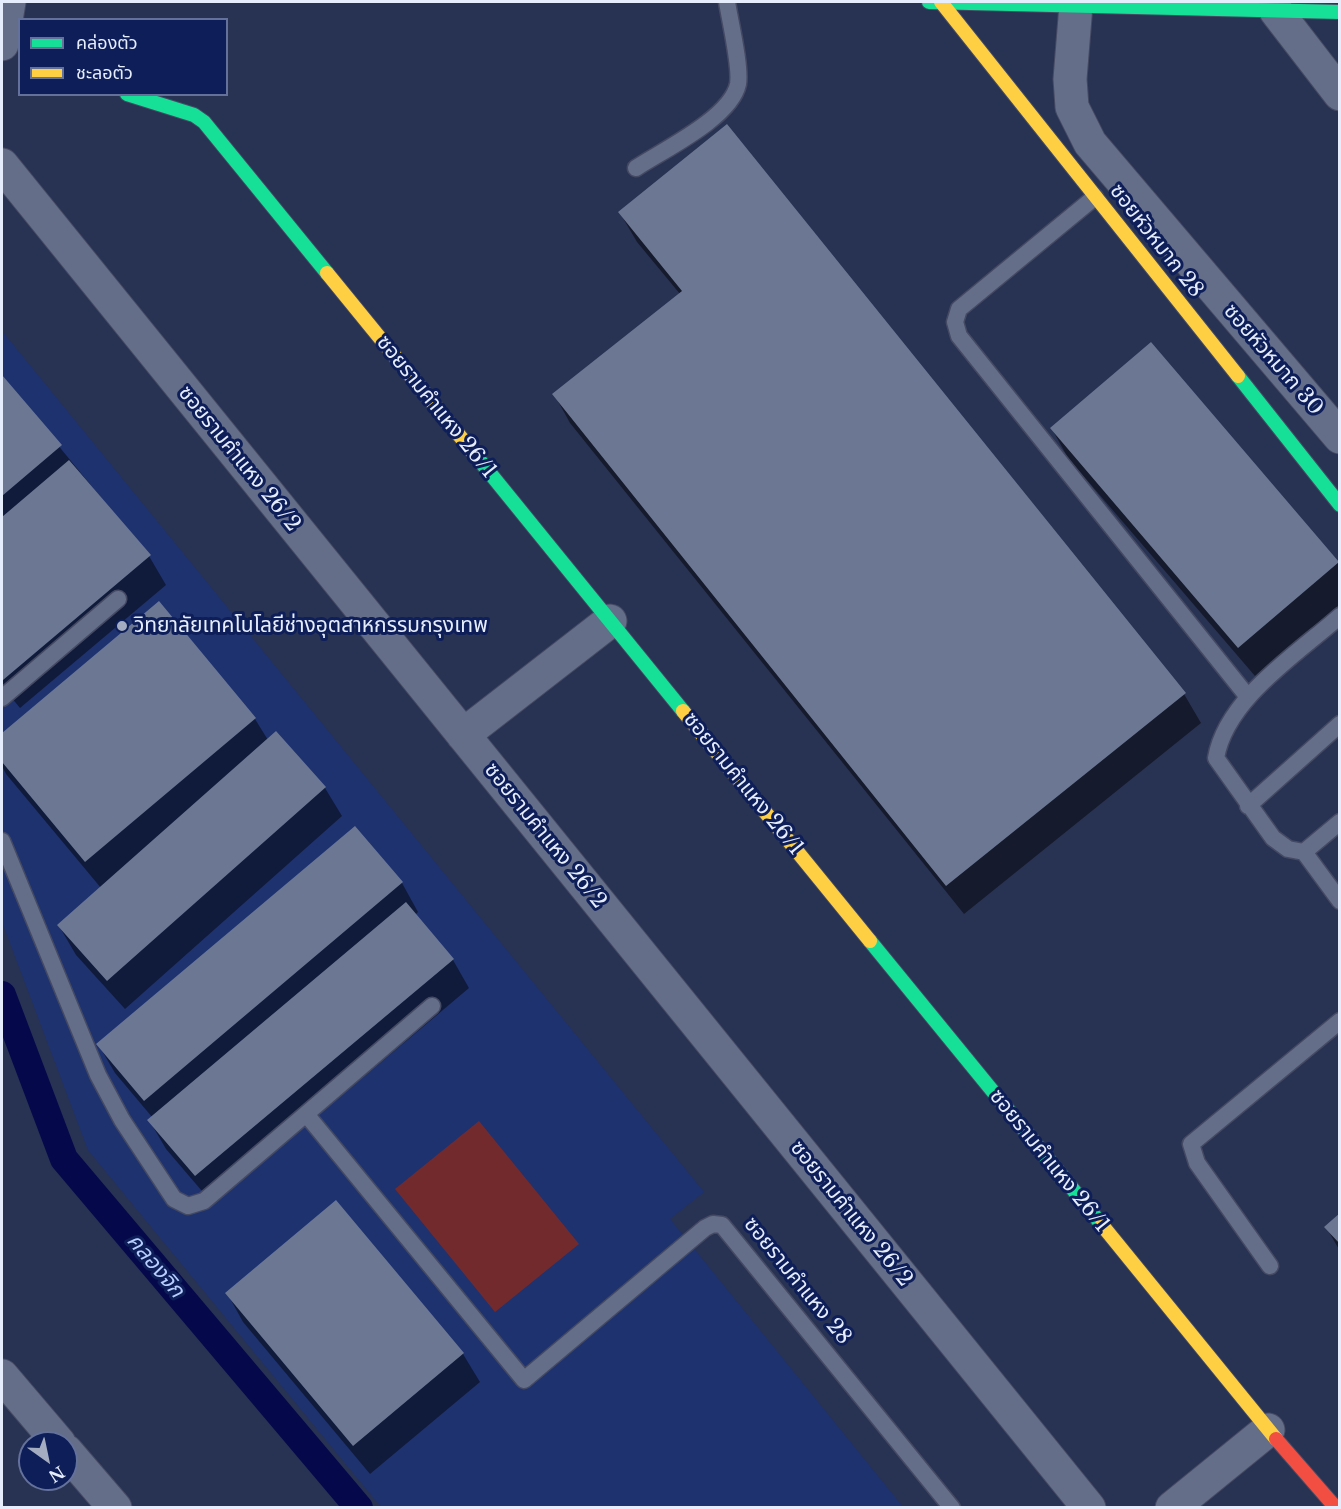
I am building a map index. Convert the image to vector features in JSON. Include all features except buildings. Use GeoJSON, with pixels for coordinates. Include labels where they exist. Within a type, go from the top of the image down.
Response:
{"type":"FeatureCollection","features":[{"type":"Feature","properties":{"kind":"street"},"geometry":{"type":"LineString","coordinates":[[2,44],[9,2]]}},
{"type":"Feature","properties":{"kind":"street"},"geometry":{"type":"LineString","coordinates":[[929,2],[1340,12]]}},
{"type":"Feature","properties":{"kind":"street","name":"ซอยหัวหมาก 28"},"geometry":{"type":"LineString","coordinates":[[940,2],[1340,505]]}},
{"type":"Feature","properties":{"kind":"street","name":"ซอยหัวหมาก 30"},"geometry":{"type":"LineString","coordinates":[[1076,5],[1070,79],[1072,107],[1090,143],[1340,437]]}},
{"type":"Feature","properties":{"kind":"street"},"geometry":{"type":"LineString","coordinates":[[1276,11],[1340,94]]}},
{"type":"Feature","properties":{"kind":"street"},"geometry":{"type":"LineString","coordinates":[[2,57],[18,61]]}},
{"type":"Feature","properties":{"kind":"street","name":"ซอยรามคำแหง 26/1"},"geometry":{"type":"LineString","coordinates":[[133,96],[194,115],[204,122],[1268,1430],[1336,1508]]}},
{"type":"Feature","properties":{"kind":"street","name":"ซอยรามคำแหง 26/2"},"geometry":{"type":"LineString","coordinates":[[2,165],[1089,1508]]}},
{"type":"Feature","properties":{"kind":"street"},"geometry":{"type":"LineString","coordinates":[[463,735],[610,621]]}},
{"type":"Feature","properties":{"kind":"street"},"geometry":{"type":"LineString","coordinates":[[2,1376],[49,1431]]}},
{"type":"Feature","properties":{"kind":"street"},"geometry":{"type":"LineString","coordinates":[[1172,1508],[1268,1430]]}},
{"type":"Feature","properties":{"kind":"street"},"geometry":{"type":"LineString","coordinates":[[78,1465],[115,1508]]}},
{"type":"Feature","properties":{"kind":"lane"},"geometry":{"type":"LineString","coordinates":[[636,168],[718,115],[732,98],[738,83],[727,2]]}},
{"type":"Feature","properties":{"kind":"lane"},"geometry":{"type":"LineString","coordinates":[[1095,197],[959,309],[954,322],[959,336],[1248,697]]}},
{"type":"Feature","properties":{"kind":"lane"},"geometry":{"type":"LineString","coordinates":[[2,698],[118,599]]}},
{"type":"Feature","properties":{"kind":"lane"},"geometry":{"type":"LineString","coordinates":[[1338,622],[1248,697],[1220,737],[1216,758],[1273,838],[1288,849],[1304,852],[1340,901]]}},
{"type":"Feature","properties":{"kind":"lane"},"geometry":{"type":"LineString","coordinates":[[1248,806],[1340,724]]}},
{"type":"Feature","properties":{"kind":"lane"},"geometry":{"type":"LineString","coordinates":[[1304,852],[1340,822]]}},
{"type":"Feature","properties":{"kind":"lane"},"geometry":{"type":"LineString","coordinates":[[2,841],[98,1075],[122,1120],[174,1199],[188,1206],[204,1201],[432,1006]]}},
{"type":"Feature","properties":{"kind":"lane"},"geometry":{"type":"LineString","coordinates":[[1270,1266],[1197,1163],[1191,1144],[1340,1021]]}},
{"type":"Feature","properties":{"kind":"lane","name":"ซอยรามคำแหง 28"},"geometry":{"type":"LineString","coordinates":[[306,1114],[524,1380],[705,1228],[713,1224],[722,1225],[952,1508]]}},
{"type":"Feature","properties":{"kind":"shaded area","name":"วิทยาลัยเทคโนโลยีช่างอุตสาหกรรมกรุงเทพ"},"geometry":{"type":"Polygon","coordinates":[[[2,331],[704,1192],[670,1219],[903,1507],[381,1507],[88,1150],[2,922],[2,331]]]}},
{"type":"Feature","properties":{"kind":"shaded area"},"geometry":{"type":"Polygon","coordinates":[[[479,1121],[579,1244],[495,1312],[395,1189],[479,1121]]]}},
{"type":"Feature","properties":{"kind":"waterway","name":"คลองจิก"},"geometry":{"type":"LineString","coordinates":[[2,995],[64,1159],[359,1508]]}},
{"type":"Feature","properties":{"kind":"traffic: fast"},"geometry":{"type":"LineString","coordinates":[[929,2],[1340,12]]}},
{"type":"Feature","properties":{"kind":"traffic: fast"},"geometry":{"type":"LineString","coordinates":[[133,96],[194,115],[204,122],[327,273]]}},
{"type":"Feature","properties":{"kind":"traffic: fast"},"geometry":{"type":"LineString","coordinates":[[1238,376],[1340,505]]}},
{"type":"Feature","properties":{"kind":"traffic: fast"},"geometry":{"type":"LineString","coordinates":[[472,451],[683,711]]}},
{"type":"Feature","properties":{"kind":"traffic: fast"},"geometry":{"type":"LineString","coordinates":[[870,941],[1102,1225]]}},
{"type":"Feature","properties":{"kind":"traffic: slow"},"geometry":{"type":"LineString","coordinates":[[941,2],[1238,376]]}},
{"type":"Feature","properties":{"kind":"traffic: slow"},"geometry":{"type":"LineString","coordinates":[[327,273],[472,451]]}},
{"type":"Feature","properties":{"kind":"traffic: slow"},"geometry":{"type":"LineString","coordinates":[[683,711],[870,941]]}},
{"type":"Feature","properties":{"kind":"traffic: slow"},"geometry":{"type":"LineString","coordinates":[[1102,1225],[1276,1439]]}},
{"type":"Feature","properties":{"kind":"traffic: jam"},"geometry":{"type":"LineString","coordinates":[[1276,1439],[1336,1508]]}},
{"type":"Feature","properties":{"kind":"place","name":"วิทยาลัยเทคโนโลยีช่างอุตสาหกรรมกรุงเทพ"},"geometry":{"type":"Point","coordinates":[122,626]}}]}
